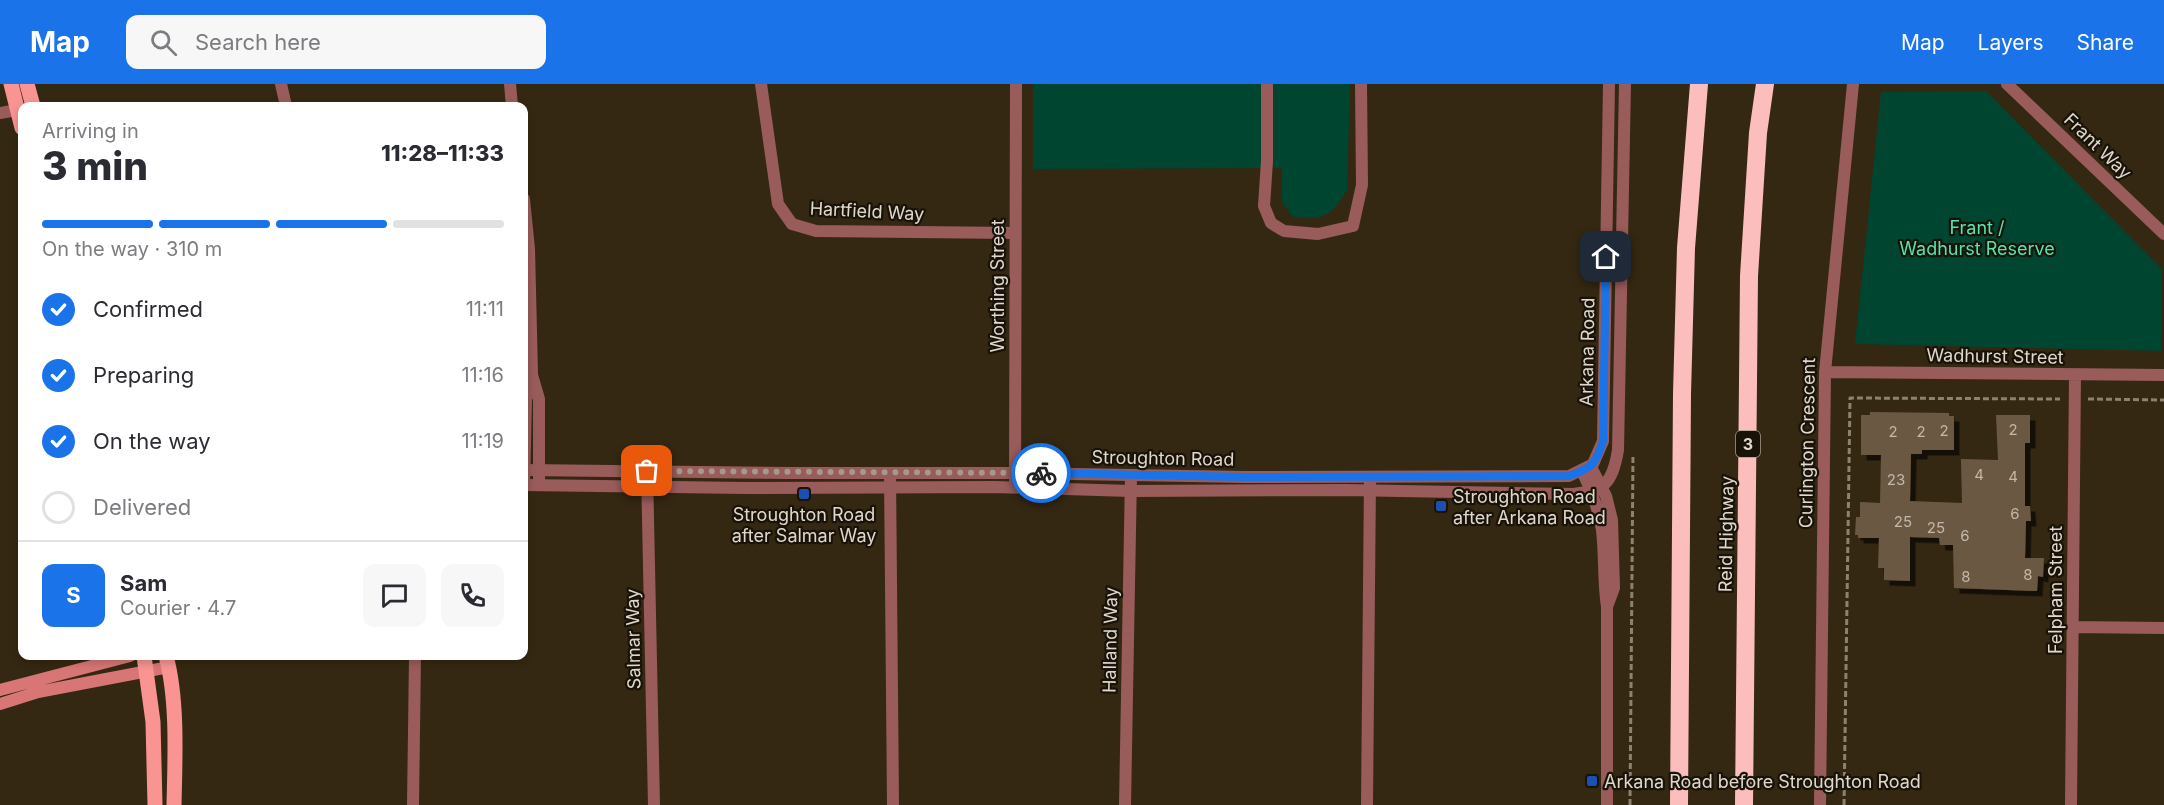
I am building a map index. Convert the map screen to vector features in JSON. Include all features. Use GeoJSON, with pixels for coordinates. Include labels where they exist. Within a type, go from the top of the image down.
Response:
{"type":"FeatureCollection","features":[{"type":"Feature","properties":{"kind":"highway"},"geometry":{"type":"LineString","coordinates":[[1678,805],[1686,248],[1699,84]]}},
{"type":"Feature","properties":{"kind":"highway","name":"Reid Highway"},"geometry":{"type":"LineString","coordinates":[[1744,805],[1749,276],[1758,133],[1765,84]]}},
{"type":"Feature","properties":{"kind":"main road"},"geometry":{"type":"LineString","coordinates":[[11,84],[21,102]]}},
{"type":"Feature","properties":{"kind":"main road"},"geometry":{"type":"LineString","coordinates":[[25,102],[27,84]]}},
{"type":"Feature","properties":{"kind":"main road"},"geometry":{"type":"LineString","coordinates":[[0,690],[115,660]]}},
{"type":"Feature","properties":{"kind":"main road"},"geometry":{"type":"LineString","coordinates":[[145,660],[153,722],[155,805]]}},
{"type":"Feature","properties":{"kind":"main road"},"geometry":{"type":"LineString","coordinates":[[0,704],[39,692],[148,672],[168,661],[174,726],[174,805]]}},
{"type":"Feature","properties":{"kind":"street"},"geometry":{"type":"LineString","coordinates":[[281,84],[285,102]]}},
{"type":"Feature","properties":{"kind":"street"},"geometry":{"type":"LineString","coordinates":[[510,84],[512,102]]}},
{"type":"Feature","properties":{"kind":"street","name":"Hartfield Way"},"geometry":{"type":"LineString","coordinates":[[762,84],[778,204],[792,224],[816,231],[1014,233]]}},
{"type":"Feature","properties":{"kind":"street","name":"Worthing Street"},"geometry":{"type":"LineString","coordinates":[[1015,487],[1016,84]]}},
{"type":"Feature","properties":{"kind":"street"},"geometry":{"type":"LineString","coordinates":[[1267,84],[1267,161],[1264,206],[1271,223],[1284,231],[1318,234],[1353,226],[1362,185],[1361,84]]}},
{"type":"Feature","properties":{"kind":"street","name":"Arkana Road"},"geometry":{"type":"LineString","coordinates":[[1586,469],[1599,455],[1603,441],[1609,84]]}},
{"type":"Feature","properties":{"kind":"street","name":"Arkana Road"},"geometry":{"type":"LineString","coordinates":[[1597,489],[1611,480],[1618,450],[1625,84]]}},
{"type":"Feature","properties":{"kind":"street","name":"Curlington Crescent"},"geometry":{"type":"LineString","coordinates":[[1821,805],[1825,372],[1853,84]]}},
{"type":"Feature","properties":{"kind":"street","name":"Frant Way"},"geometry":{"type":"LineString","coordinates":[[2007,84],[2164,234]]}},
{"type":"Feature","properties":{"kind":"street"},"geometry":{"type":"LineString","coordinates":[[0,113],[18,109]]}},
{"type":"Feature","properties":{"kind":"street"},"geometry":{"type":"LineString","coordinates":[[528,241],[532,374],[538,399],[539,484]]}},
{"type":"Feature","properties":{"kind":"street","name":"Wadhurst Street"},"geometry":{"type":"LineString","coordinates":[[1825,372],[2164,375]]}},
{"type":"Feature","properties":{"kind":"street"},"geometry":{"type":"LineString","coordinates":[[528,391],[532,374]]}},
{"type":"Feature","properties":{"kind":"street","name":"Felpham Street"},"geometry":{"type":"LineString","coordinates":[[2071,805],[2075,375]]}},
{"type":"Feature","properties":{"kind":"street"},"geometry":{"type":"LineString","coordinates":[[1586,469],[1609,505],[1614,543],[1614,588],[1607,607],[1607,805]]}},
{"type":"Feature","properties":{"kind":"street","name":"Stroughton Road"},"geometry":{"type":"LineString","coordinates":[[528,485],[1015,487],[1131,491],[1569,476],[1586,469]]}},
{"type":"Feature","properties":{"kind":"street","name":"Stroughton Road"},"geometry":{"type":"LineString","coordinates":[[528,470],[1131,475],[1573,494],[1597,489]]}},
{"type":"Feature","properties":{"kind":"street","name":"Salmar Way"},"geometry":{"type":"LineString","coordinates":[[647,471],[654,805]]}},
{"type":"Feature","properties":{"kind":"street"},"geometry":{"type":"LineString","coordinates":[[890,473],[893,805]]}},
{"type":"Feature","properties":{"kind":"street","name":"Halland Way"},"geometry":{"type":"LineString","coordinates":[[1125,805],[1131,475]]}},
{"type":"Feature","properties":{"kind":"street"},"geometry":{"type":"LineString","coordinates":[[1367,805],[1370,484]]}},
{"type":"Feature","properties":{"kind":"street"},"geometry":{"type":"LineString","coordinates":[[2073,627],[2164,628]]}},
{"type":"Feature","properties":{"kind":"street"},"geometry":{"type":"LineString","coordinates":[[413,805],[415,660]]}},
{"type":"Feature","properties":{"kind":"path"},"geometry":{"type":"LineString","coordinates":[[1844,805],[1850,398],[2164,400]]}},
{"type":"Feature","properties":{"kind":"green space"},"geometry":{"type":"Polygon","coordinates":[[[1033,84],[1350,84],[1347,190],[1336,206],[1325,215],[1303,218],[1293,217],[1282,202],[1282,168],[1033,169],[1033,84]]]}},
{"type":"Feature","properties":{"kind":"green space","name":"Frant / Wadhurst Reserve"},"geometry":{"type":"Polygon","coordinates":[[[1986,91],[2162,269],[2161,351],[1855,344],[1881,92],[1986,91]]]}},
{"type":"Feature","properties":{"kind":"building"},"geometry":{"type":"Polygon","coordinates":[[[1870,412],[1949,413],[1949,416],[1954,416],[1954,450],[1922,450],[1922,454],[1911,454],[1910,501],[1962,503],[1961,459],[1998,460],[1996,415],[2030,415],[2030,443],[2025,443],[2025,506],[2030,506],[2031,521],[2026,521],[2025,558],[2044,558],[2043,577],[2038,576],[2037,591],[1954,588],[1953,545],[1940,545],[1939,538],[1910,537],[1910,581],[1884,580],[1884,568],[1878,568],[1879,538],[1858,538],[1858,535],[1855,535],[1856,517],[1860,517],[1860,502],[1880,503],[1881,455],[1861,455],[1861,415],[1870,415],[1870,412]]]}},
{"type":"Feature","properties":{"kind":"way so far"},"geometry":{"type":"LineString","coordinates":[[647,471],[1041,473]]}},
{"type":"Feature","properties":{"kind":"place","name":"Stroughton Road after Salmar Way"},"geometry":{"type":"Point","coordinates":[804,494]}},
{"type":"Feature","properties":{"kind":"place","name":"Stroughton Road after Arkana Road"},"geometry":{"type":"Point","coordinates":[1441,506]}},
{"type":"Feature","properties":{"kind":"place","name":"Arkana Road before Stroughton Road"},"geometry":{"type":"Point","coordinates":[1592,781]}},
{"type":"Feature","properties":{"kind":"route"},"geometry":{"type":"LineString","coordinates":[[1041,473],[1370,478],[1569,476],[1593,464],[1599,455],[1603,441],[1606,257]]}}]}
